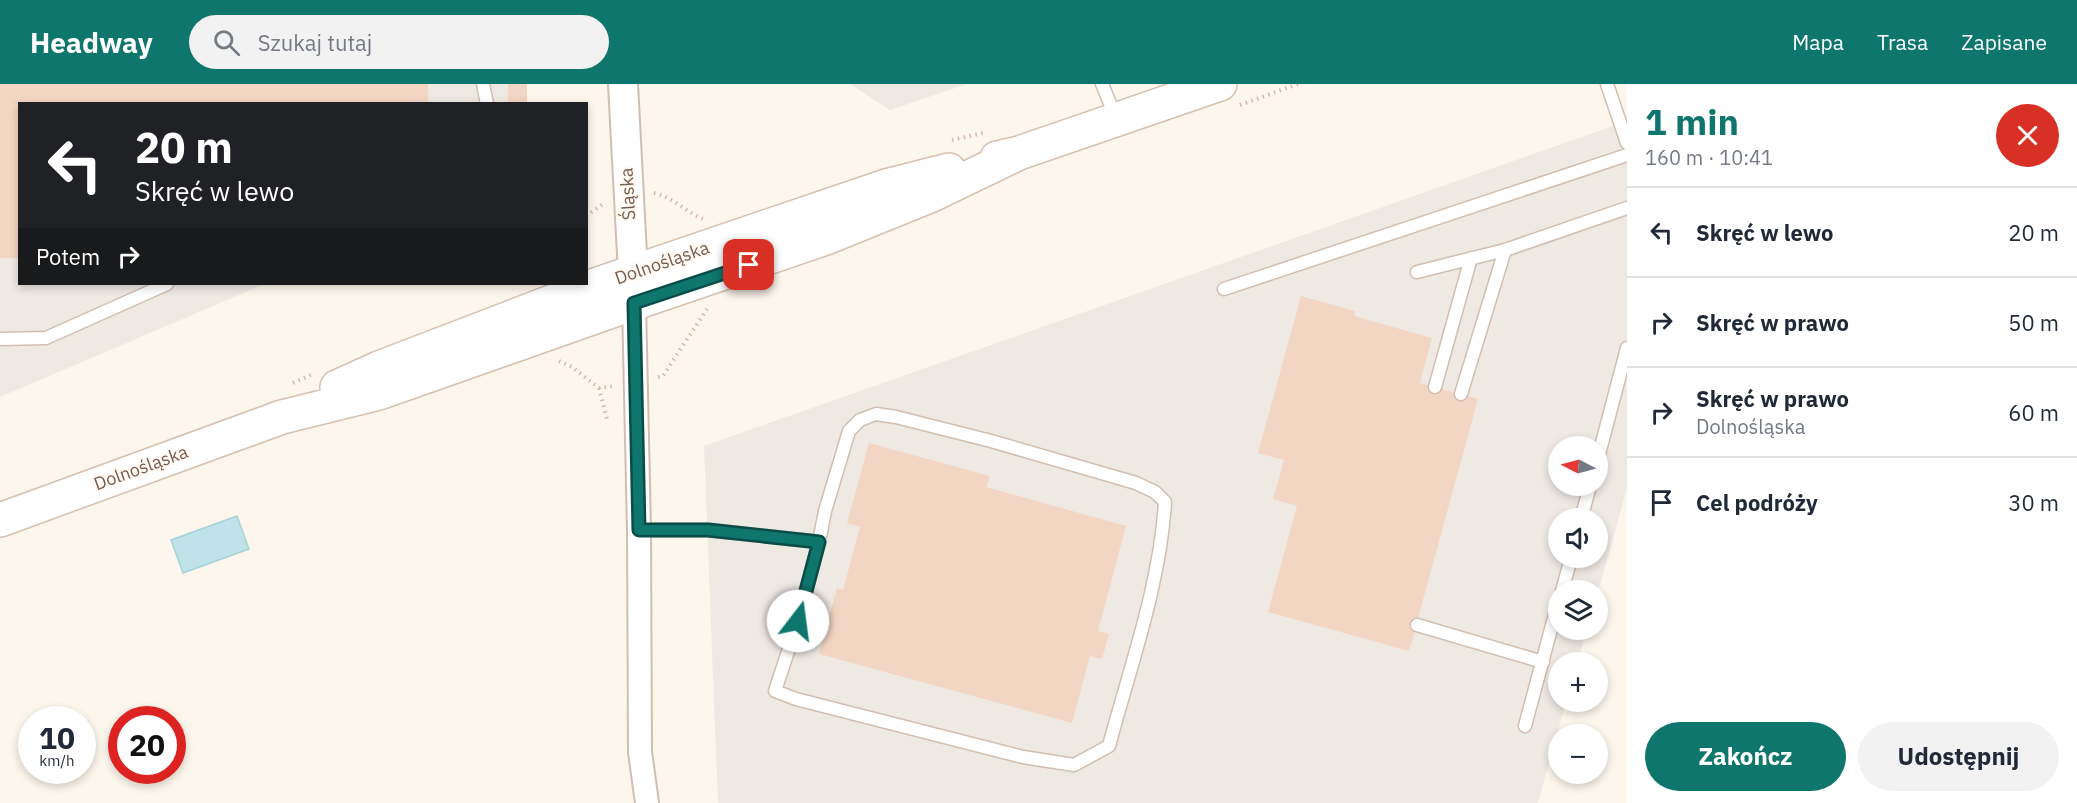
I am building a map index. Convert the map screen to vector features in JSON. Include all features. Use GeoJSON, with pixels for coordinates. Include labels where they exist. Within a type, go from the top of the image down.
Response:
{"type":"FeatureCollection","features":[{"type":"Feature","properties":{"kind":"main road","name":"Dolnośląska"},"geometry":{"type":"LineString","coordinates":[[0,520],[282,417],[379,393],[634,288],[837,234],[932,195],[1019,153],[1220,84]]}},
{"type":"Feature","properties":{"kind":"street","name":"Śląska"},"geometry":{"type":"LineString","coordinates":[[623,84],[634,288]]}},
{"type":"Feature","properties":{"kind":"street"},"geometry":{"type":"LineString","coordinates":[[634,288],[639,530],[640,752],[647,803]]}},
{"type":"Feature","properties":{"kind":"lane"},"geometry":{"type":"LineString","coordinates":[[483,84],[487,102]]}},
{"type":"Feature","properties":{"kind":"lane"},"geometry":{"type":"LineString","coordinates":[[1102,84],[1116,119]]}},
{"type":"Feature","properties":{"kind":"lane"},"geometry":{"type":"LineString","coordinates":[[1607,84],[1627,143]]}},
{"type":"Feature","properties":{"kind":"lane"},"geometry":{"type":"LineString","coordinates":[[1224,289],[1627,154]]}},
{"type":"Feature","properties":{"kind":"lane"},"geometry":{"type":"LineString","coordinates":[[1417,272],[1505,250],[1627,208]]}},
{"type":"Feature","properties":{"kind":"lane"},"geometry":{"type":"LineString","coordinates":[[1461,394],[1505,250]]}},
{"type":"Feature","properties":{"kind":"lane"},"geometry":{"type":"LineString","coordinates":[[1435,387],[1471,258]]}},
{"type":"Feature","properties":{"kind":"lane"},"geometry":{"type":"LineString","coordinates":[[0,339],[46,338],[165,285]]}},
{"type":"Feature","properties":{"kind":"lane"},"geometry":{"type":"LineString","coordinates":[[1604,436],[1627,348]]}},
{"type":"Feature","properties":{"kind":"lane"},"geometry":{"type":"LineString","coordinates":[[876,414],[991,441],[1136,483],[1155,492],[1166,502],[1163,537],[1152,587],[1109,746],[1074,765],[1023,758],[796,699],[775,691],[798,621],[819,542],[828,501],[849,431],[860,420],[876,414]]}},
{"type":"Feature","properties":{"kind":"lane"},"geometry":{"type":"LineString","coordinates":[[639,530],[708,530],[819,542]]}},
{"type":"Feature","properties":{"kind":"lane"},"geometry":{"type":"LineString","coordinates":[[1417,625],[1543,662]]}},
{"type":"Feature","properties":{"kind":"lane"},"geometry":{"type":"LineString","coordinates":[[1525,726],[1549,640]]}},
{"type":"Feature","properties":{"kind":"path"},"geometry":{"type":"LineString","coordinates":[[553,359],[572,367]]}},
{"type":"Feature","properties":{"kind":"path"},"geometry":{"type":"LineString","coordinates":[[599,388],[607,419]]}},
{"type":"Feature","properties":{"kind":"shaded area"},"geometry":{"type":"Polygon","coordinates":[[[0,84],[527,84],[527,102],[18,102],[18,285],[263,285],[0,397],[0,84]]]}},
{"type":"Feature","properties":{"kind":"shaded area"},"geometry":{"type":"Polygon","coordinates":[[[850,84],[967,84],[890,110],[850,84]]]}},
{"type":"Feature","properties":{"kind":"shaded area"},"geometry":{"type":"Polygon","coordinates":[[[1627,121],[1627,488],[1608,556],[1608,508],[1548,508],[1548,568],[1605,568],[1601,580],[1548,580],[1548,640],[1584,640],[1580,652],[1548,652],[1548,712],[1563,712],[1560,724],[1548,724],[1548,767],[1538,803],[718,803],[704,446],[1627,121]]]}},
{"type":"Feature","properties":{"kind":"water"},"geometry":{"type":"Polygon","coordinates":[[[237,516],[249,549],[183,573],[171,540],[237,516]]]}},
{"type":"Feature","properties":{"kind":"building"},"geometry":{"type":"Polygon","coordinates":[[[0,84],[428,84],[428,102],[18,102],[18,258],[0,258],[0,84]]]}},
{"type":"Feature","properties":{"kind":"building"},"geometry":{"type":"Polygon","coordinates":[[[508,84],[527,84],[527,102],[508,102],[508,84]]]}},
{"type":"Feature","properties":{"kind":"building"},"geometry":{"type":"Polygon","coordinates":[[[1301,296],[1355,311],[1354,316],[1432,338],[1420,383],[1478,399],[1409,651],[1268,612],[1297,506],[1273,499],[1284,460],[1258,453],[1301,296]]]}},
{"type":"Feature","properties":{"kind":"building"},"geometry":{"type":"Polygon","coordinates":[[[869,443],[990,476],[986,487],[1126,526],[1098,631],[1109,634],[1102,659],[1090,656],[1072,723],[819,654],[837,588],[843,590],[860,527],[847,523],[869,443]]]}},
{"type":"Feature","properties":{"kind":"route"},"geometry":{"type":"LineString","coordinates":[[749,265],[634,303],[639,530],[708,530],[819,542],[798,621]]}}]}
